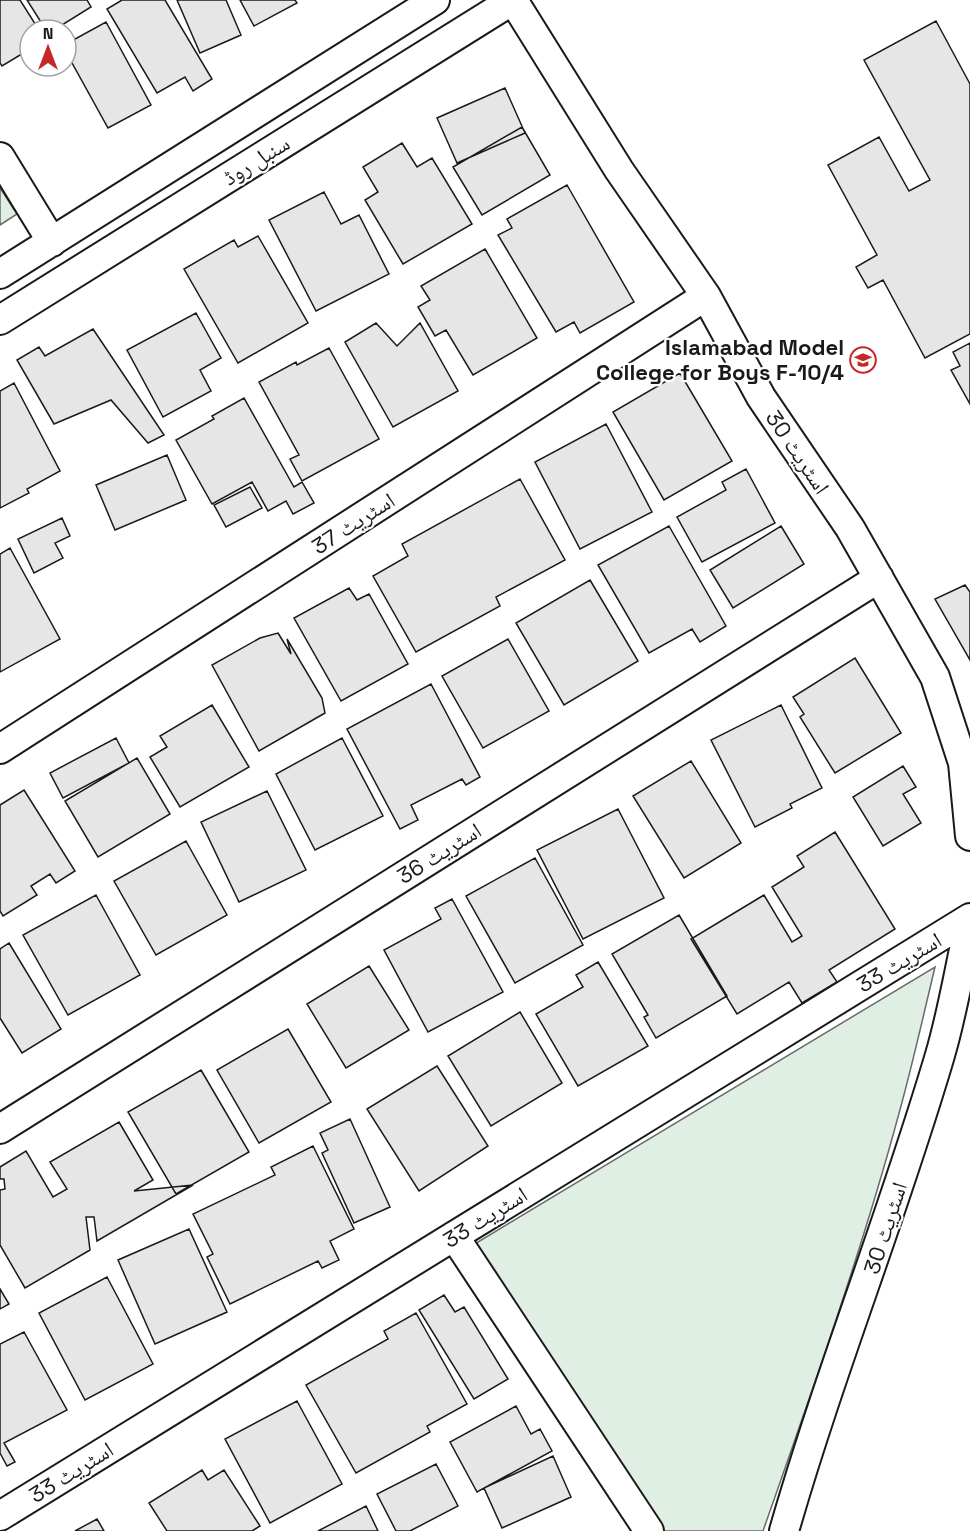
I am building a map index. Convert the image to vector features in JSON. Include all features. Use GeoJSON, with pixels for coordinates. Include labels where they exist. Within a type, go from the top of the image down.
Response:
{"type":"FeatureCollection","features":[{"type":"Feature","properties":{"kind":"street","name":"سنبل روڈ"},"geometry":{"type":"LineString","coordinates":[[0,274],[435,0]]}},
{"type":"Feature","properties":{"kind":"street","name":"سنبل روڈ"},"geometry":{"type":"LineString","coordinates":[[0,320],[513,0]]}},
{"type":"Feature","properties":{"kind":"street","name":"اسٹریٹ 30"},"geometry":{"type":"LineString","coordinates":[[513,0],[618,170],[706,297],[761,397],[850,528],[935,677],[963,763],[970,836]]}},
{"type":"Feature","properties":{"kind":"street"},"geometry":{"type":"LineString","coordinates":[[0,158],[52,242]]}},
{"type":"Feature","properties":{"kind":"street","name":"اسٹریٹ 37"},"geometry":{"type":"LineString","coordinates":[[0,749],[706,297]]}},
{"type":"Feature","properties":{"kind":"street","name":"اسٹریٹ 36"},"geometry":{"type":"LineString","coordinates":[[0,1129],[879,578]]}},
{"type":"Feature","properties":{"kind":"street","name":"اسٹریٹ 30"},"geometry":{"type":"LineString","coordinates":[[784,1531],[803,1464],[886,1226],[941,1053],[970,920]]}},
{"type":"Feature","properties":{"kind":"street","name":"اسٹریٹ 33"},"geometry":{"type":"LineString","coordinates":[[0,1516],[970,920]]}},
{"type":"Feature","properties":{"kind":"street"},"geometry":{"type":"LineString","coordinates":[[454,1236],[649,1531]]}},
{"type":"Feature","properties":{"kind":"green space"},"geometry":{"type":"Polygon","coordinates":[[[0,188],[17,214],[0,225],[0,188]]]}},
{"type":"Feature","properties":{"kind":"green space"},"geometry":{"type":"Polygon","coordinates":[[[935,967],[903,1098],[868,1221],[763,1531],[647,1531],[473,1245],[935,967]]]}},
{"type":"Feature","properties":{"kind":"building"},"geometry":{"type":"Polygon","coordinates":[[[0,0],[20,0],[31,18],[18,18],[18,56],[2,66],[0,63],[0,0]]]}},
{"type":"Feature","properties":{"kind":"building"},"geometry":{"type":"Polygon","coordinates":[[[27,0],[87,0],[91,7],[73,18],[38,18],[27,0]]]}},
{"type":"Feature","properties":{"kind":"building"},"geometry":{"type":"Polygon","coordinates":[[[122,0],[165,0],[212,79],[193,91],[185,77],[157,93],[107,9],[122,0]]]}},
{"type":"Feature","properties":{"kind":"building"},"geometry":{"type":"Polygon","coordinates":[[[177,0],[226,0],[241,35],[200,53],[177,0]]]}},
{"type":"Feature","properties":{"kind":"building"},"geometry":{"type":"Polygon","coordinates":[[[240,0],[295,0],[297,3],[254,26],[240,0]]]}},
{"type":"Feature","properties":{"kind":"building"},"geometry":{"type":"Polygon","coordinates":[[[936,21],[970,84],[970,334],[925,358],[883,280],[868,288],[856,267],[877,255],[828,165],[879,137],[909,191],[930,180],[864,60],[936,21]]]}},
{"type":"Feature","properties":{"kind":"building"},"geometry":{"type":"Polygon","coordinates":[[[106,22],[151,105],[108,128],[78,74],[78,37],[106,22]]]}},
{"type":"Feature","properties":{"kind":"building"},"geometry":{"type":"Polygon","coordinates":[[[505,88],[525,133],[457,163],[437,118],[505,88]]]}},
{"type":"Feature","properties":{"kind":"building"},"geometry":{"type":"Polygon","coordinates":[[[522,127],[550,175],[482,215],[453,167],[522,127]]]}},
{"type":"Feature","properties":{"kind":"building"},"geometry":{"type":"Polygon","coordinates":[[[402,143],[417,167],[432,158],[472,224],[403,264],[365,200],[378,192],[363,167],[402,143]]]}},
{"type":"Feature","properties":{"kind":"building"},"geometry":{"type":"Polygon","coordinates":[[[567,185],[634,302],[580,333],[574,322],[556,332],[498,235],[512,228],[507,219],[567,185]]]}},
{"type":"Feature","properties":{"kind":"building"},"geometry":{"type":"Polygon","coordinates":[[[324,192],[341,224],[359,215],[389,274],[316,311],[269,220],[324,192]]]}},
{"type":"Feature","properties":{"kind":"building"},"geometry":{"type":"Polygon","coordinates":[[[258,236],[308,323],[238,363],[184,269],[234,240],[238,247],[258,236]]]}},
{"type":"Feature","properties":{"kind":"building"},"geometry":{"type":"Polygon","coordinates":[[[485,249],[537,338],[473,375],[446,330],[435,336],[418,307],[430,300],[421,286],[485,249]]]}},
{"type":"Feature","properties":{"kind":"building"},"geometry":{"type":"Polygon","coordinates":[[[196,313],[221,358],[200,370],[211,391],[163,417],[127,350],[196,313]]]}},
{"type":"Feature","properties":{"kind":"building"},"geometry":{"type":"Polygon","coordinates":[[[376,323],[397,346],[420,323],[458,391],[393,427],[345,342],[376,323]]]}},
{"type":"Feature","properties":{"kind":"building"},"geometry":{"type":"Polygon","coordinates":[[[93,329],[164,435],[148,443],[111,400],[54,424],[17,360],[39,347],[45,356],[93,329]]]}},
{"type":"Feature","properties":{"kind":"building"},"geometry":{"type":"Polygon","coordinates":[[[970,343],[970,404],[951,370],[960,366],[953,352],[970,343]]]}},
{"type":"Feature","properties":{"kind":"building"},"geometry":{"type":"Polygon","coordinates":[[[329,348],[379,439],[302,481],[290,459],[299,455],[259,382],[296,362],[297,365],[329,348]]]}},
{"type":"Feature","properties":{"kind":"building"},"geometry":{"type":"Polygon","coordinates":[[[680,373],[732,461],[664,500],[613,412],[680,373]]]}},
{"type":"Feature","properties":{"kind":"building"},"geometry":{"type":"Polygon","coordinates":[[[14,383],[60,471],[27,489],[29,493],[0,508],[0,391],[14,383]]]}},
{"type":"Feature","properties":{"kind":"building"},"geometry":{"type":"Polygon","coordinates":[[[244,398],[294,487],[302,482],[314,503],[293,514],[286,501],[268,511],[252,482],[212,504],[176,440],[214,419],[212,416],[244,398]]]}},
{"type":"Feature","properties":{"kind":"building"},"geometry":{"type":"Polygon","coordinates":[[[606,424],[652,512],[580,549],[535,462],[606,424]]]}},
{"type":"Feature","properties":{"kind":"building"},"geometry":{"type":"Polygon","coordinates":[[[167,455],[186,500],[115,530],[96,485],[167,455]]]}},
{"type":"Feature","properties":{"kind":"building"},"geometry":{"type":"Polygon","coordinates":[[[746,469],[775,523],[702,562],[677,517],[726,490],[722,482],[746,469]]]}},
{"type":"Feature","properties":{"kind":"building"},"geometry":{"type":"Polygon","coordinates":[[[520,479],[565,560],[496,597],[500,606],[416,652],[373,576],[408,556],[402,544],[520,479]]]}},
{"type":"Feature","properties":{"kind":"building"},"geometry":{"type":"Polygon","coordinates":[[[250,487],[262,508],[226,527],[214,505],[250,487]]]}},
{"type":"Feature","properties":{"kind":"building"},"geometry":{"type":"Polygon","coordinates":[[[62,518],[70,536],[55,543],[63,558],[34,573],[18,539],[62,518]]]}},
{"type":"Feature","properties":{"kind":"building"},"geometry":{"type":"Polygon","coordinates":[[[669,526],[726,626],[700,642],[692,629],[649,653],[598,565],[669,526]]]}},
{"type":"Feature","properties":{"kind":"building"},"geometry":{"type":"Polygon","coordinates":[[[781,526],[804,564],[733,608],[710,570],[781,526]]]}},
{"type":"Feature","properties":{"kind":"building"},"geometry":{"type":"Polygon","coordinates":[[[10,548],[60,639],[0,672],[0,554],[10,548]]]}},
{"type":"Feature","properties":{"kind":"building"},"geometry":{"type":"Polygon","coordinates":[[[590,580],[638,661],[564,705],[516,623],[590,580]]]}},
{"type":"Feature","properties":{"kind":"building"},"geometry":{"type":"Polygon","coordinates":[[[965,585],[970,592],[970,660],[935,599],[965,585]]]}},
{"type":"Feature","properties":{"kind":"building"},"geometry":{"type":"Polygon","coordinates":[[[349,588],[357,600],[369,594],[408,664],[341,701],[294,618],[349,588]]]}},
{"type":"Feature","properties":{"kind":"building"},"geometry":{"type":"Polygon","coordinates":[[[278,633],[291,654],[287,639],[322,698],[325,713],[259,751],[212,665],[260,638],[278,633]]]}},
{"type":"Feature","properties":{"kind":"building"},"geometry":{"type":"Polygon","coordinates":[[[508,639],[549,711],[483,748],[442,676],[508,639]]]}},
{"type":"Feature","properties":{"kind":"building"},"geometry":{"type":"Polygon","coordinates":[[[855,658],[901,733],[835,773],[800,717],[804,714],[793,697],[855,658]]]}},
{"type":"Feature","properties":{"kind":"building"},"geometry":{"type":"Polygon","coordinates":[[[431,684],[480,777],[466,785],[462,779],[411,805],[418,820],[400,829],[347,729],[431,684]]]}},
{"type":"Feature","properties":{"kind":"building"},"geometry":{"type":"Polygon","coordinates":[[[212,705],[249,767],[180,807],[150,757],[167,747],[160,736],[212,705]]]}},
{"type":"Feature","properties":{"kind":"building"},"geometry":{"type":"Polygon","coordinates":[[[781,705],[822,788],[790,804],[792,808],[755,827],[711,740],[781,705]]]}},
{"type":"Feature","properties":{"kind":"building"},"geometry":{"type":"Polygon","coordinates":[[[116,738],[129,763],[63,798],[50,773],[116,738]]]}},
{"type":"Feature","properties":{"kind":"building"},"geometry":{"type":"Polygon","coordinates":[[[342,738],[383,816],[315,850],[276,774],[342,738]]]}},
{"type":"Feature","properties":{"kind":"building"},"geometry":{"type":"Polygon","coordinates":[[[137,758],[170,814],[98,857],[65,801],[137,758]]]}},
{"type":"Feature","properties":{"kind":"building"},"geometry":{"type":"Polygon","coordinates":[[[691,761],[741,843],[684,878],[633,796],[691,761]]]}},
{"type":"Feature","properties":{"kind":"building"},"geometry":{"type":"Polygon","coordinates":[[[903,766],[916,787],[903,794],[921,823],[883,846],[853,797],[903,766]]]}},
{"type":"Feature","properties":{"kind":"building"},"geometry":{"type":"Polygon","coordinates":[[[24,790],[75,871],[56,883],[50,874],[31,886],[37,895],[3,916],[0,911],[0,805],[24,790]]]}},
{"type":"Feature","properties":{"kind":"building"},"geometry":{"type":"Polygon","coordinates":[[[267,791],[306,870],[239,902],[201,822],[267,791]]]}},
{"type":"Feature","properties":{"kind":"building"},"geometry":{"type":"Polygon","coordinates":[[[618,809],[664,898],[583,939],[537,850],[618,809]]]}},
{"type":"Feature","properties":{"kind":"building"},"geometry":{"type":"Polygon","coordinates":[[[835,832],[895,929],[829,970],[837,982],[802,1003],[789,982],[737,1014],[691,939],[764,895],[792,942],[802,936],[772,887],[804,867],[797,856],[835,832]]]}},
{"type":"Feature","properties":{"kind":"building"},"geometry":{"type":"Polygon","coordinates":[[[186,841],[227,915],[156,955],[114,881],[186,841]]]}},
{"type":"Feature","properties":{"kind":"building"},"geometry":{"type":"Polygon","coordinates":[[[535,858],[583,945],[515,983],[466,896],[535,858]]]}},
{"type":"Feature","properties":{"kind":"building"},"geometry":{"type":"Polygon","coordinates":[[[96,895],[140,975],[68,1015],[23,935],[96,895]]]}},
{"type":"Feature","properties":{"kind":"building"},"geometry":{"type":"Polygon","coordinates":[[[452,899],[503,992],[428,1032],[384,950],[441,919],[435,908],[452,899]]]}},
{"type":"Feature","properties":{"kind":"building"},"geometry":{"type":"Polygon","coordinates":[[[679,915],[727,996],[656,1038],[644,1017],[648,1015],[612,954],[679,915]]]}},
{"type":"Feature","properties":{"kind":"building"},"geometry":{"type":"Polygon","coordinates":[[[9,943],[61,1029],[22,1053],[0,1018],[0,949],[9,943]]]}},
{"type":"Feature","properties":{"kind":"building"},"geometry":{"type":"Polygon","coordinates":[[[598,962],[648,1046],[578,1086],[536,1014],[583,987],[576,975],[598,962]]]}},
{"type":"Feature","properties":{"kind":"building"},"geometry":{"type":"Polygon","coordinates":[[[369,966],[409,1030],[346,1068],[307,1004],[369,966]]]}},
{"type":"Feature","properties":{"kind":"building"},"geometry":{"type":"Polygon","coordinates":[[[520,1012],[562,1083],[491,1126],[448,1056],[520,1012]]]}},
{"type":"Feature","properties":{"kind":"building"},"geometry":{"type":"Polygon","coordinates":[[[288,1029],[331,1102],[259,1143],[217,1070],[288,1029]]]}},
{"type":"Feature","properties":{"kind":"building"},"geometry":{"type":"Polygon","coordinates":[[[437,1066],[488,1146],[419,1191],[367,1109],[437,1066]]]}},
{"type":"Feature","properties":{"kind":"building"},"geometry":{"type":"Polygon","coordinates":[[[201,1070],[249,1152],[176,1194],[128,1112],[201,1070]]]}},
{"type":"Feature","properties":{"kind":"building"},"geometry":{"type":"Polygon","coordinates":[[[350,1119],[390,1207],[354,1223],[322,1153],[328,1150],[320,1133],[350,1119]]]}},
{"type":"Feature","properties":{"kind":"building"},"geometry":{"type":"Polygon","coordinates":[[[119,1122],[153,1180],[134,1191],[193,1185],[97,1241],[94,1217],[86,1217],[90,1250],[25,1288],[0,1245],[0,1190],[5,1189],[4,1179],[0,1179],[0,1167],[26,1151],[53,1197],[67,1189],[50,1162],[119,1122]]]}},
{"type":"Feature","properties":{"kind":"building"},"geometry":{"type":"Polygon","coordinates":[[[313,1146],[354,1229],[330,1241],[339,1260],[322,1268],[318,1261],[230,1304],[207,1257],[213,1254],[193,1214],[275,1175],[271,1167],[313,1146]]]}},
{"type":"Feature","properties":{"kind":"building"},"geometry":{"type":"Polygon","coordinates":[[[189,1229],[227,1312],[155,1344],[118,1260],[189,1229]]]}},
{"type":"Feature","properties":{"kind":"building"},"geometry":{"type":"Polygon","coordinates":[[[107,1277],[153,1364],[85,1400],[39,1313],[107,1277]]]}},
{"type":"Feature","properties":{"kind":"building"},"geometry":{"type":"Polygon","coordinates":[[[0,1289],[9,1304],[0,1309],[0,1289]]]}},
{"type":"Feature","properties":{"kind":"building"},"geometry":{"type":"Polygon","coordinates":[[[444,1295],[455,1312],[464,1307],[508,1379],[474,1399],[419,1310],[444,1295]]]}},
{"type":"Feature","properties":{"kind":"building"},"geometry":{"type":"Polygon","coordinates":[[[416,1313],[467,1404],[427,1426],[430,1432],[356,1473],[306,1385],[388,1339],[384,1331],[416,1313]]]}},
{"type":"Feature","properties":{"kind":"building"},"geometry":{"type":"Polygon","coordinates":[[[24,1332],[67,1410],[4,1443],[15,1462],[7,1466],[0,1453],[0,1344],[24,1332]]]}},
{"type":"Feature","properties":{"kind":"building"},"geometry":{"type":"Polygon","coordinates":[[[297,1401],[342,1484],[270,1523],[225,1439],[297,1401]]]}},
{"type":"Feature","properties":{"kind":"building"},"geometry":{"type":"Polygon","coordinates":[[[516,1406],[531,1434],[540,1429],[552,1451],[477,1492],[450,1442],[516,1406]]]}},
{"type":"Feature","properties":{"kind":"building"},"geometry":{"type":"Polygon","coordinates":[[[553,1456],[571,1497],[502,1528],[484,1488],[553,1456]]]}},
{"type":"Feature","properties":{"kind":"building"},"geometry":{"type":"Polygon","coordinates":[[[436,1464],[458,1506],[410,1531],[396,1531],[377,1494],[436,1464]]]}},
{"type":"Feature","properties":{"kind":"building"},"geometry":{"type":"Polygon","coordinates":[[[202,1470],[208,1480],[224,1470],[260,1526],[252,1531],[167,1531],[149,1503],[202,1470]]]}},
{"type":"Feature","properties":{"kind":"building"},"geometry":{"type":"Polygon","coordinates":[[[366,1506],[378,1531],[318,1531],[366,1506]]]}},
{"type":"Feature","properties":{"kind":"building"},"geometry":{"type":"Polygon","coordinates":[[[97,1519],[104,1531],[75,1531],[97,1519]]]}},
{"type":"Feature","properties":{"kind":"place","name":"Islamabad Model College for Boys F-10/4"},"geometry":{"type":"Point","coordinates":[863,360]}}]}
